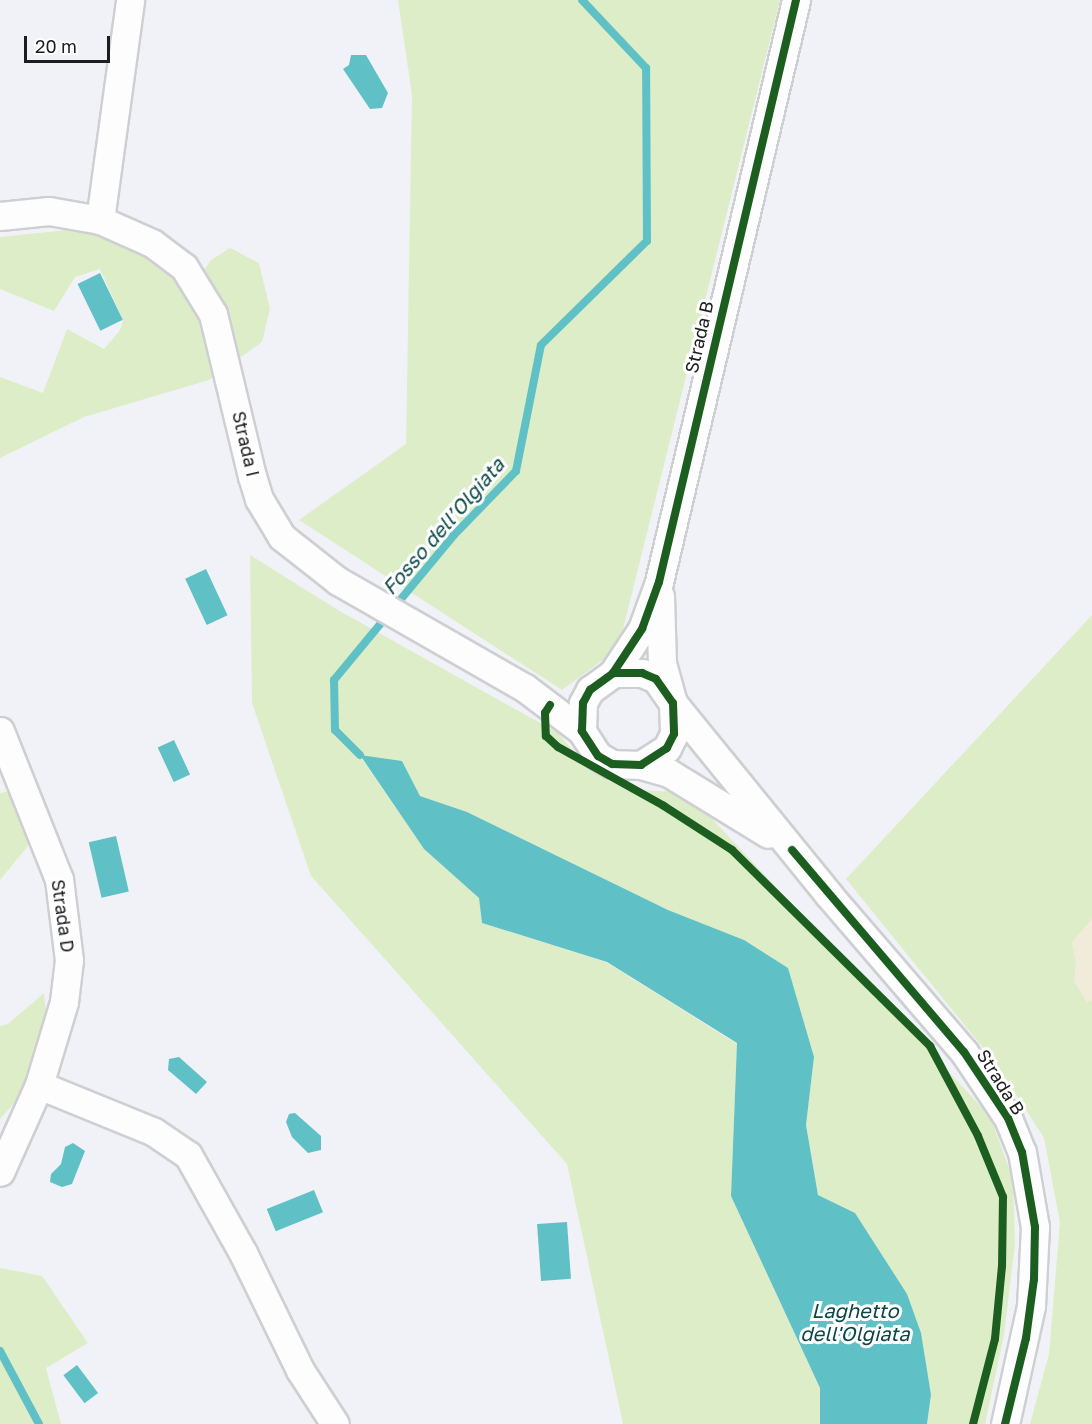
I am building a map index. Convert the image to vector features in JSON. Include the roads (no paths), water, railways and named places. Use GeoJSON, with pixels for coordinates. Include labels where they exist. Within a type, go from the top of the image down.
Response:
{"type":"FeatureCollection","features":[{"type":"Feature","properties":{"kind":"street"},"geometry":{"type":"LineString","coordinates":[[100,220],[130,0]]}},
{"type":"Feature","properties":{"kind":"street","name":"Strada B"},"geometry":{"type":"LineString","coordinates":[[607,677],[642,629],[659,582],[796,0]]}},
{"type":"Feature","properties":{"kind":"street","name":"Strada I"},"geometry":{"type":"LineString","coordinates":[[0,216],[49,211],[100,220],[152,243],[195,280],[222,341],[252,476],[270,521],[282,537],[328,574],[525,688],[582,731]]}},
{"type":"Feature","properties":{"kind":"street","name":"Strada B"},"geometry":{"type":"LineString","coordinates":[[659,582],[662,663],[673,703],[792,850],[964,1052],[1008,1118],[1022,1152],[1035,1227],[1034,1279],[1026,1338],[1005,1424]]}},
{"type":"Feature","properties":{"kind":"street"},"geometry":{"type":"LineString","coordinates":[[642,673],[656,680],[673,703],[674,734],[667,748],[641,765],[612,764],[593,751],[582,731],[583,703],[607,677],[642,673]]}},
{"type":"Feature","properties":{"kind":"street","name":"Strada I"},"geometry":{"type":"LineString","coordinates":[[525,688],[581,689],[607,677]]}},
{"type":"Feature","properties":{"kind":"street","name":"Strada D"},"geometry":{"type":"LineString","coordinates":[[0,731],[50,851],[69,933],[64,1002],[39,1084],[0,1172]]}},
{"type":"Feature","properties":{"kind":"street","name":"Strada B"},"geometry":{"type":"LineString","coordinates":[[641,765],[669,773],[792,850]]}},
{"type":"Feature","properties":{"kind":"street"},"geometry":{"type":"LineString","coordinates":[[39,1084],[154,1132],[188,1155],[243,1253],[300,1370],[335,1424]]}},
{"type":"Feature","properties":{"kind":"water"},"geometry":{"type":"Polygon","coordinates":[[[351,55],[366,55],[388,93],[382,108],[370,109],[343,69],[349,65],[351,55]]]}},
{"type":"Feature","properties":{"kind":"water"},"geometry":{"type":"Polygon","coordinates":[[[100,273],[123,320],[100,331],[78,284],[100,273]]]}},
{"type":"Feature","properties":{"kind":"water"},"geometry":{"type":"Polygon","coordinates":[[[206,569],[228,615],[207,625],[185,579],[206,569]]]}},
{"type":"Feature","properties":{"kind":"water"},"geometry":{"type":"Polygon","coordinates":[[[174,740],[190,774],[174,782],[158,748],[174,740]]]}},
{"type":"Feature","properties":{"kind":"water","name":"Laghetto dell'Olgiata"},"geometry":{"type":"Polygon","coordinates":[[[360,755],[402,761],[420,796],[467,812],[668,910],[744,940],[788,968],[814,1057],[806,1125],[818,1195],[855,1213],[907,1294],[921,1333],[931,1395],[927,1424],[820,1424],[820,1388],[731,1196],[737,1043],[607,962],[482,923],[479,898],[424,849],[360,755]]]}},
{"type":"Feature","properties":{"kind":"water"},"geometry":{"type":"Polygon","coordinates":[[[116,836],[129,892],[102,898],[89,842],[116,836]]]}},
{"type":"Feature","properties":{"kind":"water"},"geometry":{"type":"Polygon","coordinates":[[[179,1057],[207,1082],[196,1094],[168,1070],[169,1059],[179,1057]]]}},
{"type":"Feature","properties":{"kind":"water"},"geometry":{"type":"Polygon","coordinates":[[[295,1113],[321,1136],[321,1150],[308,1153],[292,1137],[286,1122],[289,1114],[295,1113]]]}},
{"type":"Feature","properties":{"kind":"water"},"geometry":{"type":"Polygon","coordinates":[[[73,1143],[85,1151],[72,1184],[62,1187],[50,1182],[51,1174],[61,1164],[65,1147],[73,1143]]]}},
{"type":"Feature","properties":{"kind":"water"},"geometry":{"type":"Polygon","coordinates":[[[314,1190],[323,1212],[276,1231],[267,1209],[314,1190]]]}},
{"type":"Feature","properties":{"kind":"water"},"geometry":{"type":"Polygon","coordinates":[[[567,1222],[571,1279],[541,1281],[537,1224],[567,1222]]]}},
{"type":"Feature","properties":{"kind":"water"},"geometry":{"type":"Polygon","coordinates":[[[77,1365],[98,1393],[84,1403],[63,1375],[77,1365]]]}},
{"type":"Feature","properties":{"kind":"waterway","name":"Fosso dell’Olgiata"},"geometry":{"type":"LineString","coordinates":[[360,755],[335,730],[334,680],[454,535],[516,471],[541,345],[647,241],[646,68],[582,0]]}},
{"type":"Feature","properties":{"kind":"waterway"},"geometry":{"type":"LineString","coordinates":[[0,1351],[39,1424]]}}]}
